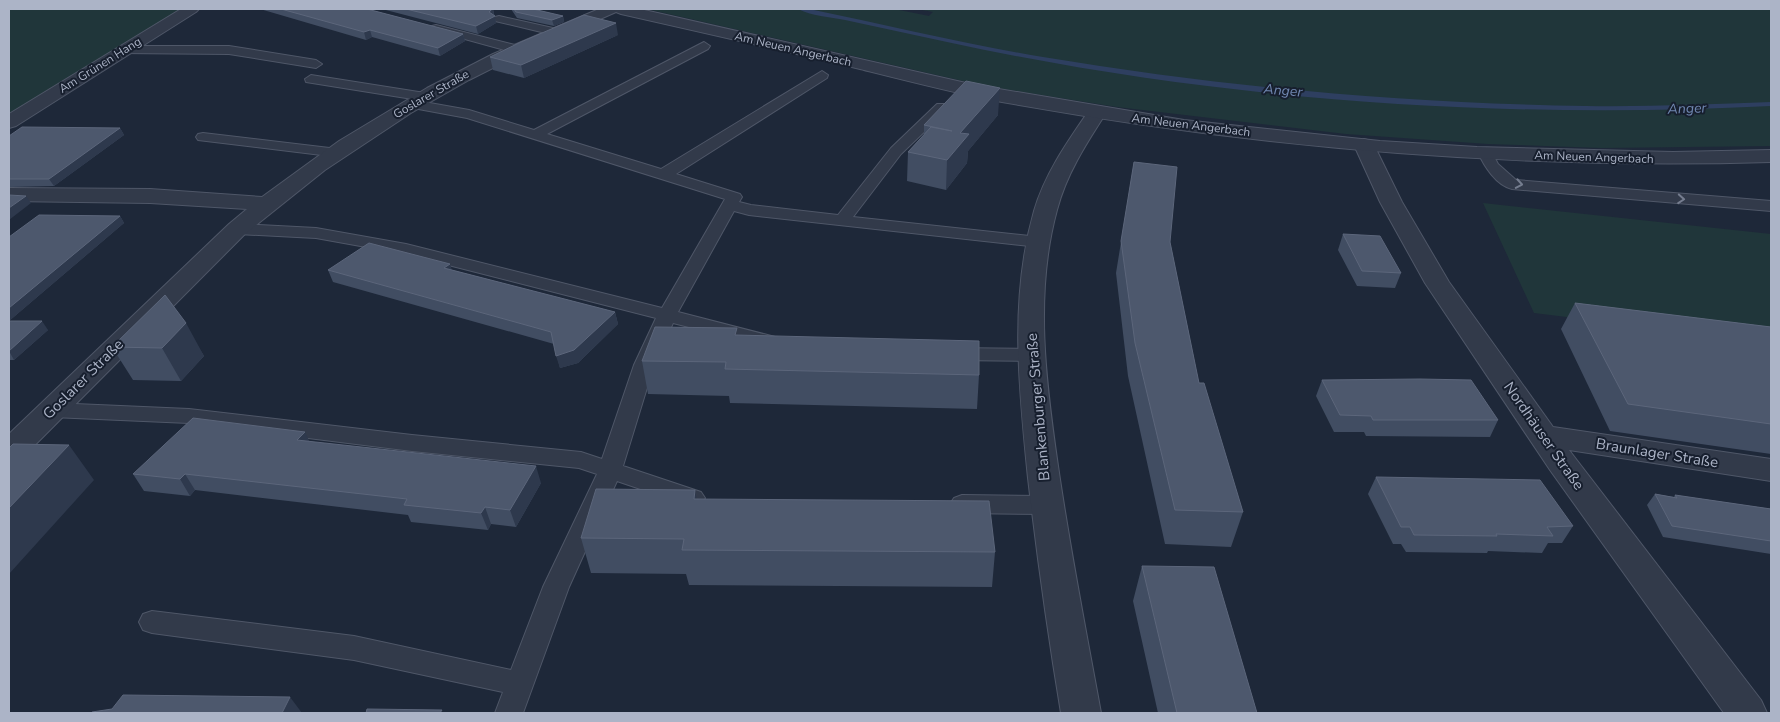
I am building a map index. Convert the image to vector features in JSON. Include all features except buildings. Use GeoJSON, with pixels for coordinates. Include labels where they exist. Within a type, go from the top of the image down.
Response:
{"type":"FeatureCollection","features":[{"type":"Feature","properties":{"kind":"street","name":"Am Grünen Hang"},"geometry":{"type":"LineString","coordinates":[[9,122],[191,9]]}},
{"type":"Feature","properties":{"kind":"street","name":"Goslarer Straße"},"geometry":{"type":"LineString","coordinates":[[9,452],[237,229],[266,204],[338,153],[463,75],[611,9]]}},
{"type":"Feature","properties":{"kind":"street","name":"Am Neuen Angerbach"},"geometry":{"type":"LineString","coordinates":[[621,9],[961,88],[1097,113],[1253,133],[1364,145],[1640,159],[1771,156]]}},
{"type":"Feature","properties":{"kind":"street","name":"Blankenburger Straße"},"geometry":{"type":"LineString","coordinates":[[1081,713],[1047,505],[1037,423],[1032,355],[1031,306],[1035,261],[1045,212],[1067,158],[1097,113]]}},
{"type":"Feature","properties":{"kind":"street","name":"Nordhäuser Straße"},"geometry":{"type":"LineString","coordinates":[[1364,145],[1391,202],[1437,283],[1543,436],[1747,713]]}},
{"type":"Feature","properties":{"kind":"street"},"geometry":{"type":"LineString","coordinates":[[9,194],[150,196],[266,204]]}},
{"type":"Feature","properties":{"kind":"street","name":"Braunlager Straße"},"geometry":{"type":"LineString","coordinates":[[1543,436],[1771,470]]}},
{"type":"Feature","properties":{"kind":"lane"},"geometry":{"type":"LineString","coordinates":[[499,19],[558,32]]}},
{"type":"Feature","properties":{"kind":"lane"},"geometry":{"type":"LineString","coordinates":[[422,24],[519,50]]}},
{"type":"Feature","properties":{"kind":"lane"},"geometry":{"type":"LineString","coordinates":[[536,134],[704,46]]}},
{"type":"Feature","properties":{"kind":"lane"},"geometry":{"type":"LineString","coordinates":[[125,50],[228,50],[316,64]]}},
{"type":"Feature","properties":{"kind":"lane"},"geometry":{"type":"LineString","coordinates":[[663,175],[822,75]]}},
{"type":"Feature","properties":{"kind":"lane"},"geometry":{"type":"LineString","coordinates":[[311,79],[419,101],[469,114],[734,197],[667,315],[644,365],[610,470],[556,587],[509,713]]}},
{"type":"Feature","properties":{"kind":"lane"},"geometry":{"type":"LineString","coordinates":[[842,220],[896,151],[961,88]]}},
{"type":"Feature","properties":{"kind":"lane"},"geometry":{"type":"LineString","coordinates":[[203,137],[338,153]]}},
{"type":"Feature","properties":{"kind":"lane"},"geometry":{"type":"LineString","coordinates":[[1485,152],[1492,166],[1512,184],[1771,206]]}},
{"type":"Feature","properties":{"kind":"lane"},"geometry":{"type":"LineString","coordinates":[[730,204],[749,210],[1039,242]]}},
{"type":"Feature","properties":{"kind":"lane"},"geometry":{"type":"LineString","coordinates":[[237,229],[316,233],[406,249],[792,347]]}},
{"type":"Feature","properties":{"kind":"lane"},"geometry":{"type":"LineString","coordinates":[[934,353],[1032,355]]}},
{"type":"Feature","properties":{"kind":"lane"},"geometry":{"type":"LineString","coordinates":[[52,410],[189,416],[412,443],[581,460],[708,503],[718,503]]}},
{"type":"Feature","properties":{"kind":"lane"},"geometry":{"type":"LineString","coordinates":[[941,504],[1047,505]]}},
{"type":"Feature","properties":{"kind":"lane"},"geometry":{"type":"LineString","coordinates":[[152,622],[354,648],[521,684]]}},
{"type":"Feature","properties":{"kind":"green space"},"geometry":{"type":"Polygon","coordinates":[[[9,9],[181,9],[9,117],[9,9]]]}},
{"type":"Feature","properties":{"kind":"green space"},"geometry":{"type":"Polygon","coordinates":[[[647,9],[894,9],[929,16],[933,12],[917,9],[1771,9],[1771,146],[1602,148],[1488,144],[1346,134],[1117,107],[985,86],[647,9]]]}},
{"type":"Feature","properties":{"kind":"green space"},"geometry":{"type":"Polygon","coordinates":[[[1483,203],[1771,234],[1771,342],[1534,313],[1483,203]]]}},
{"type":"Feature","properties":{"kind":"waterway","name":"Anger"},"geometry":{"type":"LineString","coordinates":[[801,9],[981,48],[1042,59],[1132,73],[1314,95],[1405,102],[1588,109],[1680,108],[1771,104]]}}]}
